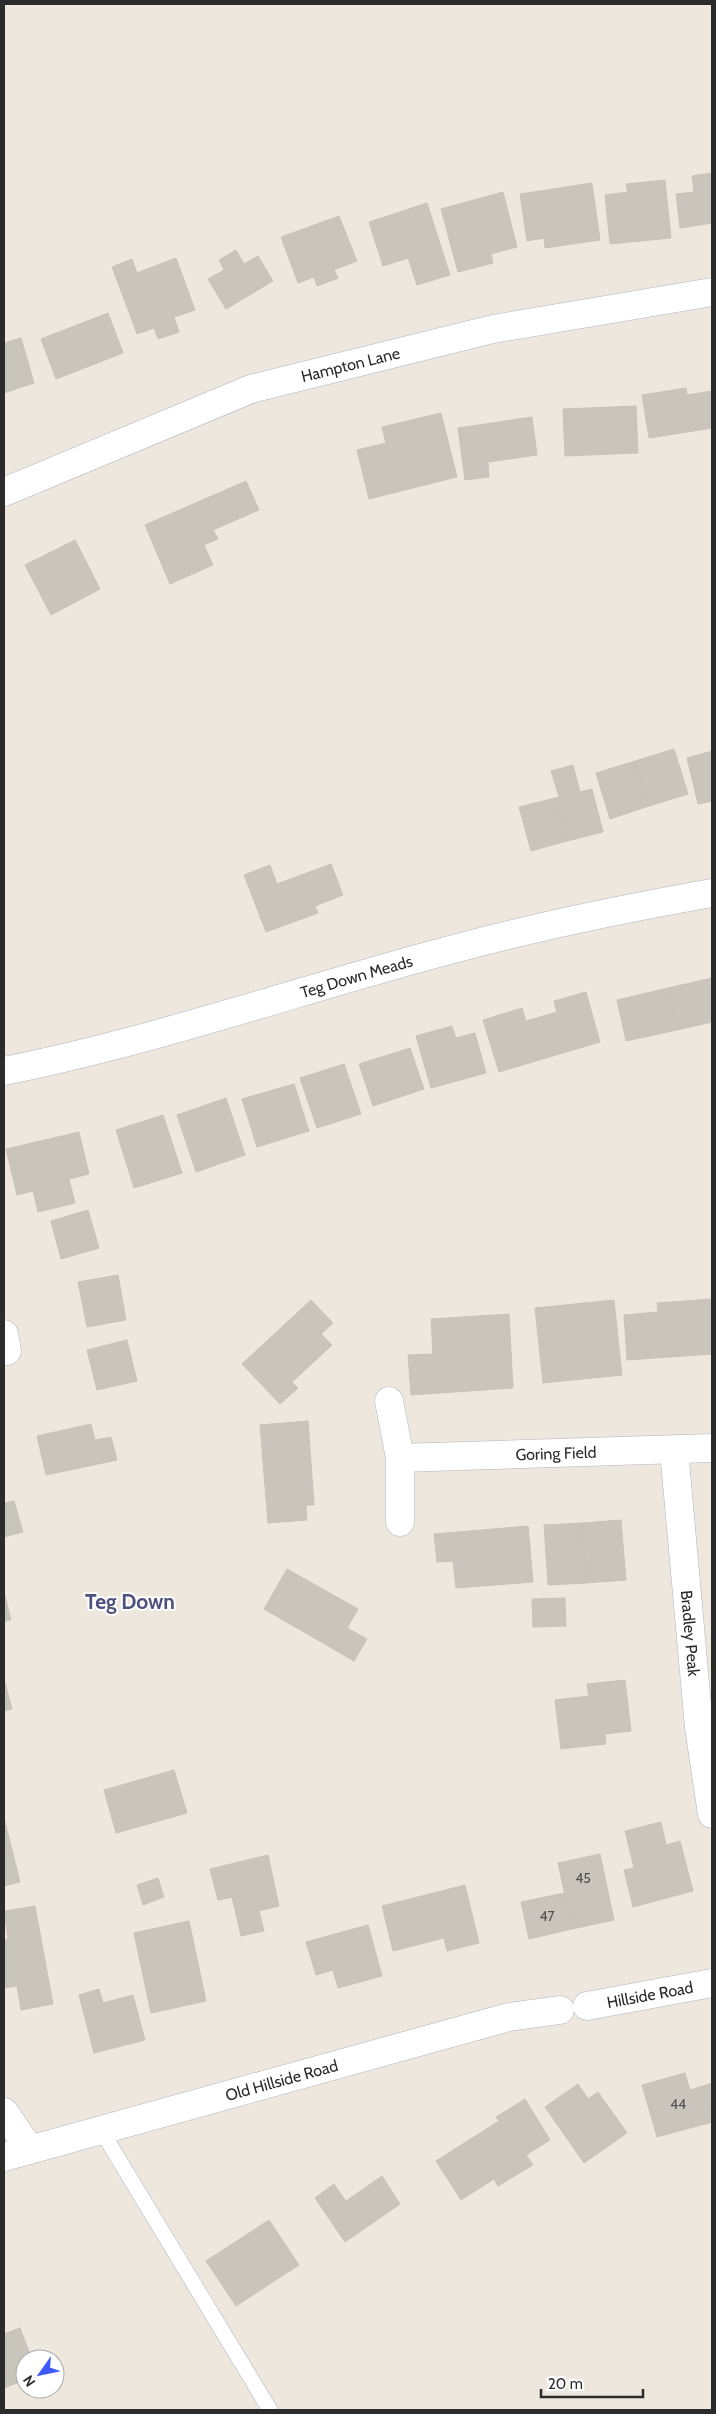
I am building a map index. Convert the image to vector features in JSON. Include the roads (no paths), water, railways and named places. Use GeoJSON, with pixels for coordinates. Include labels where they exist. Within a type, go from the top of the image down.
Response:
{"type":"FeatureCollection","features":[{"type":"Feature","properties":{"kind":"street","name":"Hampton Lane"},"geometry":{"type":"LineString","coordinates":[[4,492],[252,389],[493,329],[712,292]]}},
{"type":"Feature","properties":{"kind":"street","name":"Teg Down Meads"},"geometry":{"type":"LineString","coordinates":[[4,1071],[70,1058],[460,947],[614,910],[712,893]]}},
{"type":"Feature","properties":{"kind":"street"},"geometry":{"type":"LineString","coordinates":[[389,1401],[400,1458],[400,1522]]}},
{"type":"Feature","properties":{"kind":"street","name":"Goring Field"},"geometry":{"type":"LineString","coordinates":[[400,1458],[712,1448]]}},
{"type":"Feature","properties":{"kind":"street","name":"Bradley Peak"},"geometry":{"type":"LineString","coordinates":[[674,1450],[699,1726],[712,1814]]}},
{"type":"Feature","properties":{"kind":"street","name":"Hillside Road"},"geometry":{"type":"LineString","coordinates":[[586,2006],[712,1983]]}},
{"type":"Feature","properties":{"kind":"street","name":"Old Hillside Road"},"geometry":{"type":"LineString","coordinates":[[4,2157],[509,2017],[560,2010]]}},
{"type":"Feature","properties":{"kind":"street"},"geometry":{"type":"LineString","coordinates":[[4,2112],[30,2150]]}},
{"type":"Feature","properties":{"kind":"lane"},"geometry":{"type":"LineString","coordinates":[[101,2130],[270,2410]]}},
{"type":"Feature","properties":{"kind":"district","name":"Teg Down"},"geometry":{"type":"Point","coordinates":[130,1601]}}]}
